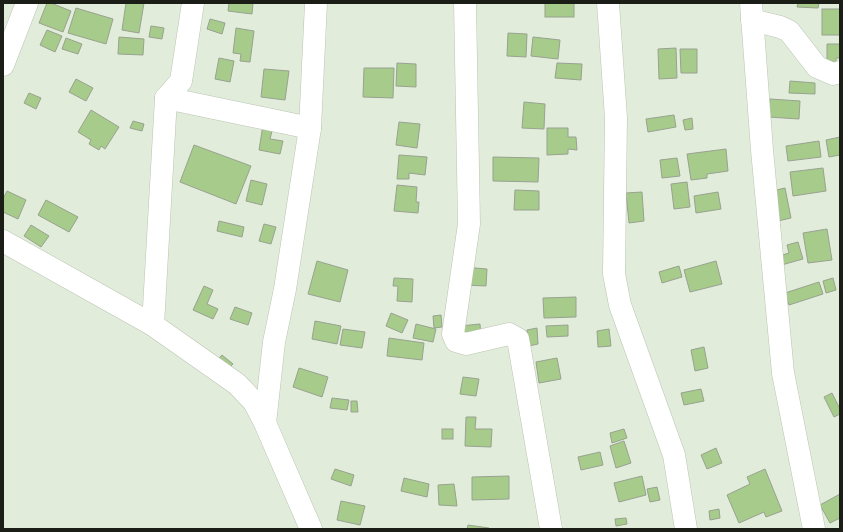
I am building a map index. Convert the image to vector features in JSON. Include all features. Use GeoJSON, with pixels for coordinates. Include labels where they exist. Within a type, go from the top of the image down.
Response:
{"type":"FeatureCollection","features":[{"type":"Feature","properties":{"kind":"street"},"geometry":{"type":"LineString","coordinates":[[3,65],[27,3]]}},
{"type":"Feature","properties":{"kind":"street"},"geometry":{"type":"LineString","coordinates":[[153,325],[166,98],[181,81],[193,3]]}},
{"type":"Feature","properties":{"kind":"street"},"geometry":{"type":"LineString","coordinates":[[265,423],[274,342],[285,290],[310,128],[316,3]]}},
{"type":"Feature","properties":{"kind":"street"},"geometry":{"type":"LineString","coordinates":[[465,3],[468,224],[453,334],[456,341],[466,344],[509,334],[518,339],[552,529]]}},
{"type":"Feature","properties":{"kind":"street"},"geometry":{"type":"LineString","coordinates":[[608,3],[616,118],[614,274],[620,305],[674,455],[686,529]]}},
{"type":"Feature","properties":{"kind":"street"},"geometry":{"type":"LineString","coordinates":[[752,12],[789,31],[817,67],[833,74],[840,72]]}},
{"type":"Feature","properties":{"kind":"street"},"geometry":{"type":"LineString","coordinates":[[752,12],[762,150],[782,373],[814,529]]}},
{"type":"Feature","properties":{"kind":"street"},"geometry":{"type":"LineString","coordinates":[[166,98],[310,128]]}},
{"type":"Feature","properties":{"kind":"street"},"geometry":{"type":"LineString","coordinates":[[3,241],[153,325],[237,384],[254,402],[265,423],[311,529]]}},
{"type":"Feature","properties":{"kind":"building"},"geometry":{"type":"Polygon","coordinates":[[[47,3],[51,3],[71,11],[63,32],[39,23],[47,3]]]}},
{"type":"Feature","properties":{"kind":"building"},"geometry":{"type":"Polygon","coordinates":[[[126,3],[144,3],[139,33],[122,30],[126,3]]]}},
{"type":"Feature","properties":{"kind":"building"},"geometry":{"type":"Polygon","coordinates":[[[229,3],[253,3],[252,14],[228,11],[229,3]]]}},
{"type":"Feature","properties":{"kind":"building"},"geometry":{"type":"Polygon","coordinates":[[[545,3],[574,3],[574,17],[545,17],[545,3]]]}},
{"type":"Feature","properties":{"kind":"building"},"geometry":{"type":"Polygon","coordinates":[[[798,3],[819,3],[818,8],[797,7],[798,3]]]}},
{"type":"Feature","properties":{"kind":"building"},"geometry":{"type":"Polygon","coordinates":[[[76,8],[113,19],[106,44],[68,33],[76,8]]]}},
{"type":"Feature","properties":{"kind":"building"},"geometry":{"type":"Polygon","coordinates":[[[822,9],[840,9],[840,35],[822,35],[822,9]]]}},
{"type":"Feature","properties":{"kind":"building"},"geometry":{"type":"Polygon","coordinates":[[[210,19],[225,23],[222,34],[207,29],[210,19]]]}},
{"type":"Feature","properties":{"kind":"building"},"geometry":{"type":"Polygon","coordinates":[[[151,26],[164,28],[162,39],[149,37],[151,26]]]}},
{"type":"Feature","properties":{"kind":"building"},"geometry":{"type":"Polygon","coordinates":[[[236,28],[254,31],[250,62],[240,61],[241,54],[233,53],[236,28]]]}},
{"type":"Feature","properties":{"kind":"building"},"geometry":{"type":"Polygon","coordinates":[[[47,30],[62,36],[55,52],[40,45],[47,30]]]}},
{"type":"Feature","properties":{"kind":"building"},"geometry":{"type":"Polygon","coordinates":[[[508,33],[527,34],[526,57],[507,56],[508,33]]]}},
{"type":"Feature","properties":{"kind":"building"},"geometry":{"type":"Polygon","coordinates":[[[119,37],[144,39],[143,55],[118,54],[119,37]]]}},
{"type":"Feature","properties":{"kind":"building"},"geometry":{"type":"Polygon","coordinates":[[[533,37],[560,40],[558,59],[531,56],[533,37]]]}},
{"type":"Feature","properties":{"kind":"building"},"geometry":{"type":"Polygon","coordinates":[[[66,38],[82,44],[78,54],[62,49],[66,38]]]}},
{"type":"Feature","properties":{"kind":"building"},"geometry":{"type":"Polygon","coordinates":[[[827,44],[840,44],[840,58],[836,58],[836,66],[827,66],[827,44]]]}},
{"type":"Feature","properties":{"kind":"building"},"geometry":{"type":"Polygon","coordinates":[[[676,48],[677,78],[659,79],[658,49],[676,48]]]}},
{"type":"Feature","properties":{"kind":"building"},"geometry":{"type":"Polygon","coordinates":[[[680,49],[697,49],[697,73],[681,73],[680,49]]]}},
{"type":"Feature","properties":{"kind":"building"},"geometry":{"type":"Polygon","coordinates":[[[219,58],[234,61],[230,82],[215,79],[219,58]]]}},
{"type":"Feature","properties":{"kind":"building"},"geometry":{"type":"Polygon","coordinates":[[[397,63],[416,64],[416,87],[396,86],[397,63]]]}},
{"type":"Feature","properties":{"kind":"building"},"geometry":{"type":"Polygon","coordinates":[[[557,63],[582,64],[581,80],[555,78],[557,63]]]}},
{"type":"Feature","properties":{"kind":"building"},"geometry":{"type":"Polygon","coordinates":[[[364,68],[394,68],[393,98],[363,97],[364,68]]]}},
{"type":"Feature","properties":{"kind":"building"},"geometry":{"type":"Polygon","coordinates":[[[264,69],[289,71],[285,100],[261,97],[264,69]]]}},
{"type":"Feature","properties":{"kind":"building"},"geometry":{"type":"Polygon","coordinates":[[[76,79],[93,88],[86,101],[69,92],[76,79]]]}},
{"type":"Feature","properties":{"kind":"building"},"geometry":{"type":"Polygon","coordinates":[[[790,81],[815,83],[815,94],[789,93],[790,81]]]}},
{"type":"Feature","properties":{"kind":"building"},"geometry":{"type":"Polygon","coordinates":[[[29,93],[41,98],[36,109],[24,103],[29,93]]]}},
{"type":"Feature","properties":{"kind":"building"},"geometry":{"type":"Polygon","coordinates":[[[770,99],[800,101],[799,119],[768,117],[770,99]]]}},
{"type":"Feature","properties":{"kind":"building"},"geometry":{"type":"Polygon","coordinates":[[[524,102],[545,104],[544,129],[522,128],[524,102]]]}},
{"type":"Feature","properties":{"kind":"building"},"geometry":{"type":"Polygon","coordinates":[[[91,110],[119,127],[105,149],[101,146],[99,150],[89,144],[91,140],[78,132],[91,110]]]}},
{"type":"Feature","properties":{"kind":"building"},"geometry":{"type":"Polygon","coordinates":[[[674,115],[676,127],[648,132],[646,119],[674,115]]]}},
{"type":"Feature","properties":{"kind":"building"},"geometry":{"type":"Polygon","coordinates":[[[692,118],[693,129],[685,130],[683,120],[692,118]]]}},
{"type":"Feature","properties":{"kind":"building"},"geometry":{"type":"Polygon","coordinates":[[[133,121],[144,124],[142,131],[130,128],[133,121]]]}},
{"type":"Feature","properties":{"kind":"building"},"geometry":{"type":"Polygon","coordinates":[[[399,122],[420,124],[417,148],[396,145],[399,122]]]}},
{"type":"Feature","properties":{"kind":"building"},"geometry":{"type":"Polygon","coordinates":[[[263,125],[273,127],[270,139],[283,141],[280,154],[259,150],[263,125]]]}},
{"type":"Feature","properties":{"kind":"building"},"geometry":{"type":"Polygon","coordinates":[[[547,128],[568,128],[568,137],[576,137],[577,150],[568,149],[568,154],[547,155],[547,128]]]}},
{"type":"Feature","properties":{"kind":"building"},"geometry":{"type":"Polygon","coordinates":[[[840,137],[840,155],[829,157],[826,140],[840,137]]]}},
{"type":"Feature","properties":{"kind":"building"},"geometry":{"type":"Polygon","coordinates":[[[819,141],[821,157],[788,161],[786,146],[819,141]]]}},
{"type":"Feature","properties":{"kind":"building"},"geometry":{"type":"Polygon","coordinates":[[[194,145],[251,166],[236,204],[180,182],[194,145]]]}},
{"type":"Feature","properties":{"kind":"building"},"geometry":{"type":"Polygon","coordinates":[[[726,149],[728,171],[707,174],[707,178],[691,180],[687,154],[726,149]]]}},
{"type":"Feature","properties":{"kind":"building"},"geometry":{"type":"Polygon","coordinates":[[[399,155],[427,157],[425,175],[409,173],[409,179],[397,179],[399,155]]]}},
{"type":"Feature","properties":{"kind":"building"},"geometry":{"type":"Polygon","coordinates":[[[493,157],[539,158],[538,182],[493,181],[493,157]]]}},
{"type":"Feature","properties":{"kind":"building"},"geometry":{"type":"Polygon","coordinates":[[[677,158],[680,176],[662,178],[660,160],[677,158]]]}},
{"type":"Feature","properties":{"kind":"building"},"geometry":{"type":"Polygon","coordinates":[[[823,168],[826,191],[793,196],[790,172],[823,168]]]}},
{"type":"Feature","properties":{"kind":"building"},"geometry":{"type":"Polygon","coordinates":[[[251,180],[267,184],[262,205],[246,201],[251,180]]]}},
{"type":"Feature","properties":{"kind":"building"},"geometry":{"type":"Polygon","coordinates":[[[687,182],[690,207],[674,209],[671,184],[687,182]]]}},
{"type":"Feature","properties":{"kind":"building"},"geometry":{"type":"Polygon","coordinates":[[[397,185],[417,187],[416,202],[419,202],[418,213],[394,211],[397,185]]]}},
{"type":"Feature","properties":{"kind":"building"},"geometry":{"type":"Polygon","coordinates":[[[785,188],[791,218],[778,221],[772,191],[785,188]]]}},
{"type":"Feature","properties":{"kind":"building"},"geometry":{"type":"Polygon","coordinates":[[[515,190],[539,191],[539,210],[514,210],[515,190]]]}},
{"type":"Feature","properties":{"kind":"building"},"geometry":{"type":"Polygon","coordinates":[[[7,191],[26,200],[18,219],[3,212],[3,199],[7,191]]]}},
{"type":"Feature","properties":{"kind":"building"},"geometry":{"type":"Polygon","coordinates":[[[642,192],[644,221],[629,223],[626,193],[642,192]]]}},
{"type":"Feature","properties":{"kind":"building"},"geometry":{"type":"Polygon","coordinates":[[[718,192],[721,209],[696,213],[694,196],[718,192]]]}},
{"type":"Feature","properties":{"kind":"building"},"geometry":{"type":"Polygon","coordinates":[[[46,200],[78,217],[69,232],[38,215],[46,200]]]}},
{"type":"Feature","properties":{"kind":"building"},"geometry":{"type":"Polygon","coordinates":[[[219,221],[244,227],[242,237],[217,231],[219,221]]]}},
{"type":"Feature","properties":{"kind":"building"},"geometry":{"type":"Polygon","coordinates":[[[264,224],[276,227],[271,244],[259,241],[264,224]]]}},
{"type":"Feature","properties":{"kind":"building"},"geometry":{"type":"Polygon","coordinates":[[[31,225],[49,236],[41,247],[24,236],[31,225]]]}},
{"type":"Feature","properties":{"kind":"building"},"geometry":{"type":"Polygon","coordinates":[[[827,229],[832,260],[808,263],[803,233],[827,229]]]}},
{"type":"Feature","properties":{"kind":"building"},"geometry":{"type":"Polygon","coordinates":[[[798,242],[803,259],[778,266],[776,257],[789,253],[787,245],[798,242]]]}},
{"type":"Feature","properties":{"kind":"building"},"geometry":{"type":"Polygon","coordinates":[[[317,261],[348,270],[340,302],[308,294],[317,261]]]}},
{"type":"Feature","properties":{"kind":"building"},"geometry":{"type":"Polygon","coordinates":[[[716,261],[722,284],[690,292],[684,270],[716,261]]]}},
{"type":"Feature","properties":{"kind":"building"},"geometry":{"type":"Polygon","coordinates":[[[679,266],[682,277],[662,283],[659,272],[679,266]]]}},
{"type":"Feature","properties":{"kind":"building"},"geometry":{"type":"Polygon","coordinates":[[[464,267],[487,269],[486,286],[463,285],[464,267]]]}},
{"type":"Feature","properties":{"kind":"building"},"geometry":{"type":"Polygon","coordinates":[[[394,278],[413,279],[412,302],[397,301],[398,286],[393,286],[394,278]]]}},
{"type":"Feature","properties":{"kind":"building"},"geometry":{"type":"Polygon","coordinates":[[[833,278],[836,290],[826,293],[823,281],[833,278]]]}},
{"type":"Feature","properties":{"kind":"building"},"geometry":{"type":"Polygon","coordinates":[[[819,282],[823,294],[789,305],[785,293],[819,282]]]}},
{"type":"Feature","properties":{"kind":"building"},"geometry":{"type":"Polygon","coordinates":[[[204,286],[213,290],[207,304],[218,309],[213,319],[193,310],[204,286]]]}},
{"type":"Feature","properties":{"kind":"building"},"geometry":{"type":"Polygon","coordinates":[[[576,297],[576,317],[544,318],[543,298],[576,297]]]}},
{"type":"Feature","properties":{"kind":"building"},"geometry":{"type":"Polygon","coordinates":[[[235,307],[252,313],[248,325],[230,319],[235,307]]]}},
{"type":"Feature","properties":{"kind":"building"},"geometry":{"type":"Polygon","coordinates":[[[391,313],[408,320],[402,333],[386,326],[391,313]]]}},
{"type":"Feature","properties":{"kind":"building"},"geometry":{"type":"Polygon","coordinates":[[[441,315],[442,327],[434,328],[433,316],[441,315]]]}},
{"type":"Feature","properties":{"kind":"building"},"geometry":{"type":"Polygon","coordinates":[[[315,321],[341,326],[337,344],[312,339],[315,321]]]}},
{"type":"Feature","properties":{"kind":"building"},"geometry":{"type":"Polygon","coordinates":[[[416,324],[436,329],[433,342],[413,338],[416,324]]]}},
{"type":"Feature","properties":{"kind":"building"},"geometry":{"type":"Polygon","coordinates":[[[480,324],[481,339],[462,341],[460,326],[480,324]]]}},
{"type":"Feature","properties":{"kind":"building"},"geometry":{"type":"Polygon","coordinates":[[[568,325],[568,336],[547,337],[546,326],[568,325]]]}},
{"type":"Feature","properties":{"kind":"building"},"geometry":{"type":"Polygon","coordinates":[[[537,328],[538,344],[529,346],[527,330],[537,328]]]}},
{"type":"Feature","properties":{"kind":"building"},"geometry":{"type":"Polygon","coordinates":[[[343,329],[365,332],[362,348],[340,345],[343,329]]]}},
{"type":"Feature","properties":{"kind":"building"},"geometry":{"type":"Polygon","coordinates":[[[609,329],[611,346],[598,347],[597,331],[609,329]]]}},
{"type":"Feature","properties":{"kind":"building"},"geometry":{"type":"Polygon","coordinates":[[[389,338],[424,343],[422,360],[387,356],[389,338]]]}},
{"type":"Feature","properties":{"kind":"building"},"geometry":{"type":"Polygon","coordinates":[[[704,347],[708,368],[695,371],[691,350],[704,347]]]}},
{"type":"Feature","properties":{"kind":"building"},"geometry":{"type":"Polygon","coordinates":[[[222,355],[233,364],[230,367],[219,358],[222,355]]]}},
{"type":"Feature","properties":{"kind":"building"},"geometry":{"type":"Polygon","coordinates":[[[557,358],[561,379],[539,383],[536,362],[557,358]]]}},
{"type":"Feature","properties":{"kind":"building"},"geometry":{"type":"Polygon","coordinates":[[[299,368],[328,377],[322,397],[293,387],[299,368]]]}},
{"type":"Feature","properties":{"kind":"building"},"geometry":{"type":"Polygon","coordinates":[[[463,377],[479,379],[476,396],[460,394],[463,377]]]}},
{"type":"Feature","properties":{"kind":"building"},"geometry":{"type":"Polygon","coordinates":[[[701,389],[704,401],[684,405],[681,393],[701,389]]]}},
{"type":"Feature","properties":{"kind":"building"},"geometry":{"type":"Polygon","coordinates":[[[832,393],[840,409],[840,414],[834,417],[824,397],[832,393]]]}},
{"type":"Feature","properties":{"kind":"building"},"geometry":{"type":"Polygon","coordinates":[[[332,398],[349,400],[347,410],[330,408],[332,398]]]}},
{"type":"Feature","properties":{"kind":"building"},"geometry":{"type":"Polygon","coordinates":[[[351,401],[357,401],[358,412],[351,412],[351,401]]]}},
{"type":"Feature","properties":{"kind":"building"},"geometry":{"type":"Polygon","coordinates":[[[466,417],[476,417],[475,429],[492,429],[491,447],[465,446],[466,417]]]}},
{"type":"Feature","properties":{"kind":"building"},"geometry":{"type":"Polygon","coordinates":[[[442,429],[453,429],[453,439],[442,439],[442,429]]]}},
{"type":"Feature","properties":{"kind":"building"},"geometry":{"type":"Polygon","coordinates":[[[624,429],[627,438],[612,443],[610,433],[624,429]]]}},
{"type":"Feature","properties":{"kind":"building"},"geometry":{"type":"Polygon","coordinates":[[[624,441],[631,463],[616,468],[610,446],[624,441]]]}},
{"type":"Feature","properties":{"kind":"building"},"geometry":{"type":"Polygon","coordinates":[[[716,448],[722,463],[707,469],[701,455],[716,448]]]}},
{"type":"Feature","properties":{"kind":"building"},"geometry":{"type":"Polygon","coordinates":[[[600,452],[603,465],[581,470],[578,457],[600,452]]]}},
{"type":"Feature","properties":{"kind":"building"},"geometry":{"type":"Polygon","coordinates":[[[335,469],[354,475],[351,486],[331,479],[335,469]]]}},
{"type":"Feature","properties":{"kind":"building"},"geometry":{"type":"Polygon","coordinates":[[[765,469],[782,511],[766,517],[764,512],[739,523],[727,495],[750,484],[747,477],[765,469]]]}},
{"type":"Feature","properties":{"kind":"building"},"geometry":{"type":"Polygon","coordinates":[[[509,476],[509,499],[472,500],[472,477],[509,476]]]}},
{"type":"Feature","properties":{"kind":"building"},"geometry":{"type":"Polygon","coordinates":[[[642,476],[646,495],[619,502],[614,483],[642,476]]]}},
{"type":"Feature","properties":{"kind":"building"},"geometry":{"type":"Polygon","coordinates":[[[404,478],[429,484],[427,497],[401,491],[404,478]]]}},
{"type":"Feature","properties":{"kind":"building"},"geometry":{"type":"Polygon","coordinates":[[[454,484],[457,506],[439,505],[438,485],[454,484]]]}},
{"type":"Feature","properties":{"kind":"building"},"geometry":{"type":"Polygon","coordinates":[[[657,487],[660,500],[650,502],[647,489],[657,487]]]}},
{"type":"Feature","properties":{"kind":"building"},"geometry":{"type":"Polygon","coordinates":[[[840,494],[840,518],[830,523],[820,505],[840,494]]]}},
{"type":"Feature","properties":{"kind":"building"},"geometry":{"type":"Polygon","coordinates":[[[341,501],[365,506],[360,525],[337,520],[341,501]]]}},
{"type":"Feature","properties":{"kind":"building"},"geometry":{"type":"Polygon","coordinates":[[[719,509],[720,518],[710,520],[709,511],[719,509]]]}},
{"type":"Feature","properties":{"kind":"building"},"geometry":{"type":"Polygon","coordinates":[[[626,518],[627,524],[616,526],[615,519],[626,518]]]}},
{"type":"Feature","properties":{"kind":"building"},"geometry":{"type":"Polygon","coordinates":[[[468,525],[489,528],[467,529],[468,525]]]}}]}
